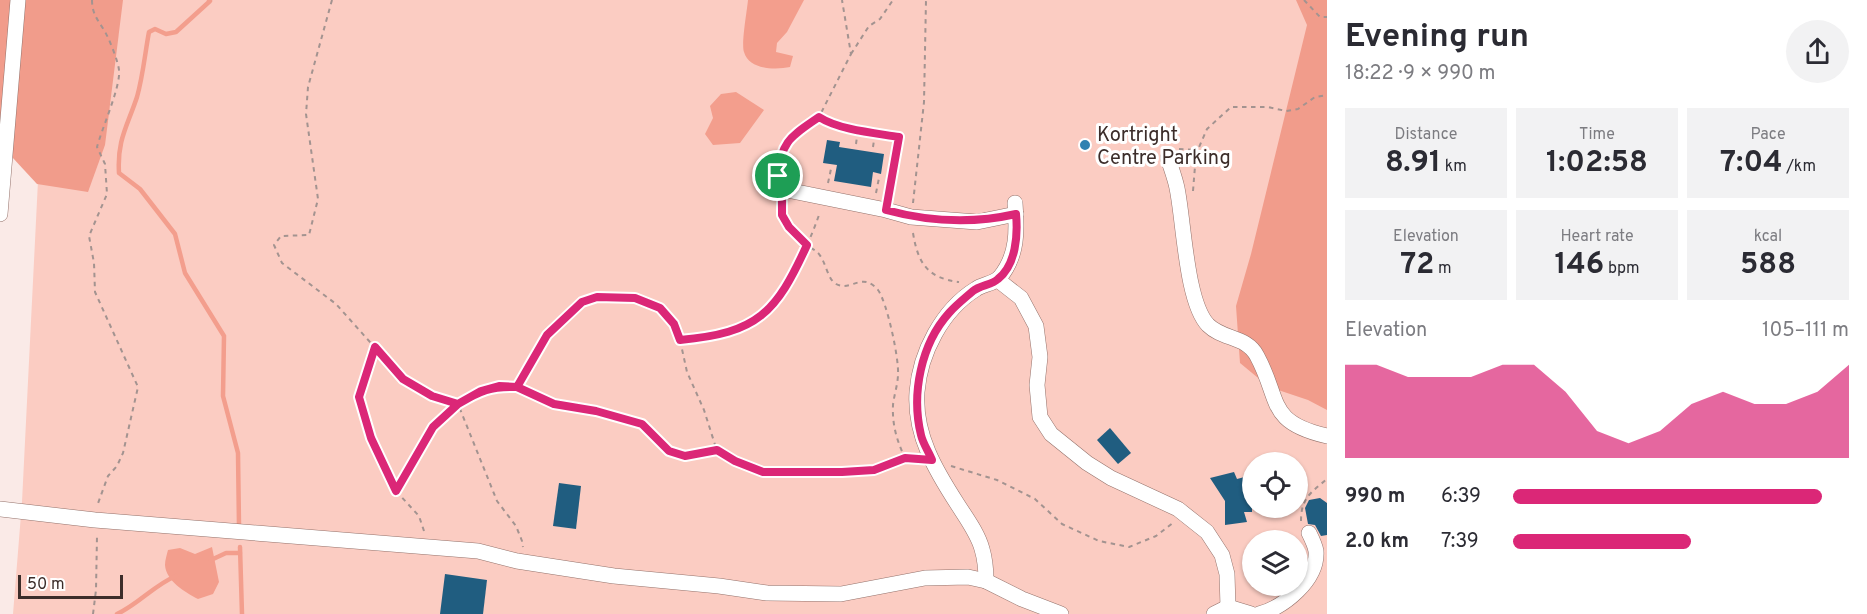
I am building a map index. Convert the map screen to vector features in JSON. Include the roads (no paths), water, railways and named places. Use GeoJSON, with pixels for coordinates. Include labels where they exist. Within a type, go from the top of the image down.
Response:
{"type":"FeatureCollection","features":[{"type":"Feature","properties":{"kind":"street"},"geometry":{"type":"LineString","coordinates":[[0,214],[18,0]]}},
{"type":"Feature","properties":{"kind":"street"},"geometry":{"type":"LineString","coordinates":[[1172,153],[1190,277],[1197,303],[1208,325],[1220,333],[1247,344],[1256,354],[1281,414],[1296,425],[1327,436]]}},
{"type":"Feature","properties":{"kind":"street"},"geometry":{"type":"LineString","coordinates":[[782,189],[911,216],[977,222],[1016,209],[1016,242],[1009,263],[998,280],[976,288],[949,313],[930,342],[921,368],[917,391],[921,437],[982,547],[986,580]]}},
{"type":"Feature","properties":{"kind":"street"},"geometry":{"type":"LineString","coordinates":[[998,280],[1021,298],[1036,326],[1040,357],[1037,385],[1040,417],[1051,434],[1087,463],[1111,478],[1178,509],[1207,532],[1222,555],[1227,574],[1221,611],[1260,614],[1282,604],[1307,581],[1315,565],[1316,549],[1309,533]]}},
{"type":"Feature","properties":{"kind":"street"},"geometry":{"type":"LineString","coordinates":[[0,509],[95,520],[478,551],[517,561],[614,576],[767,593],[841,594],[944,576],[986,580],[1022,599],[1061,614]]}},
{"type":"Feature","properties":{"kind":"waterway"},"geometry":{"type":"LineString","coordinates":[[209,0],[176,32],[166,34],[155,29],[149,32],[137,97],[121,142],[119,173],[140,189],[175,234],[185,273],[224,336],[223,396],[238,453],[239,526]]}},
{"type":"Feature","properties":{"kind":"waterway"},"geometry":{"type":"LineString","coordinates":[[240,547],[242,614]]}},
{"type":"Feature","properties":{"kind":"waterway"},"geometry":{"type":"LineString","coordinates":[[211,560],[226,553],[240,553]]}},
{"type":"Feature","properties":{"kind":"waterway"},"geometry":{"type":"LineString","coordinates":[[117,614],[176,576]]}},
{"type":"Feature","properties":{"kind":"place","name":"Kortright Centre Parking"},"geometry":{"type":"Point","coordinates":[1085,145]}}]}
